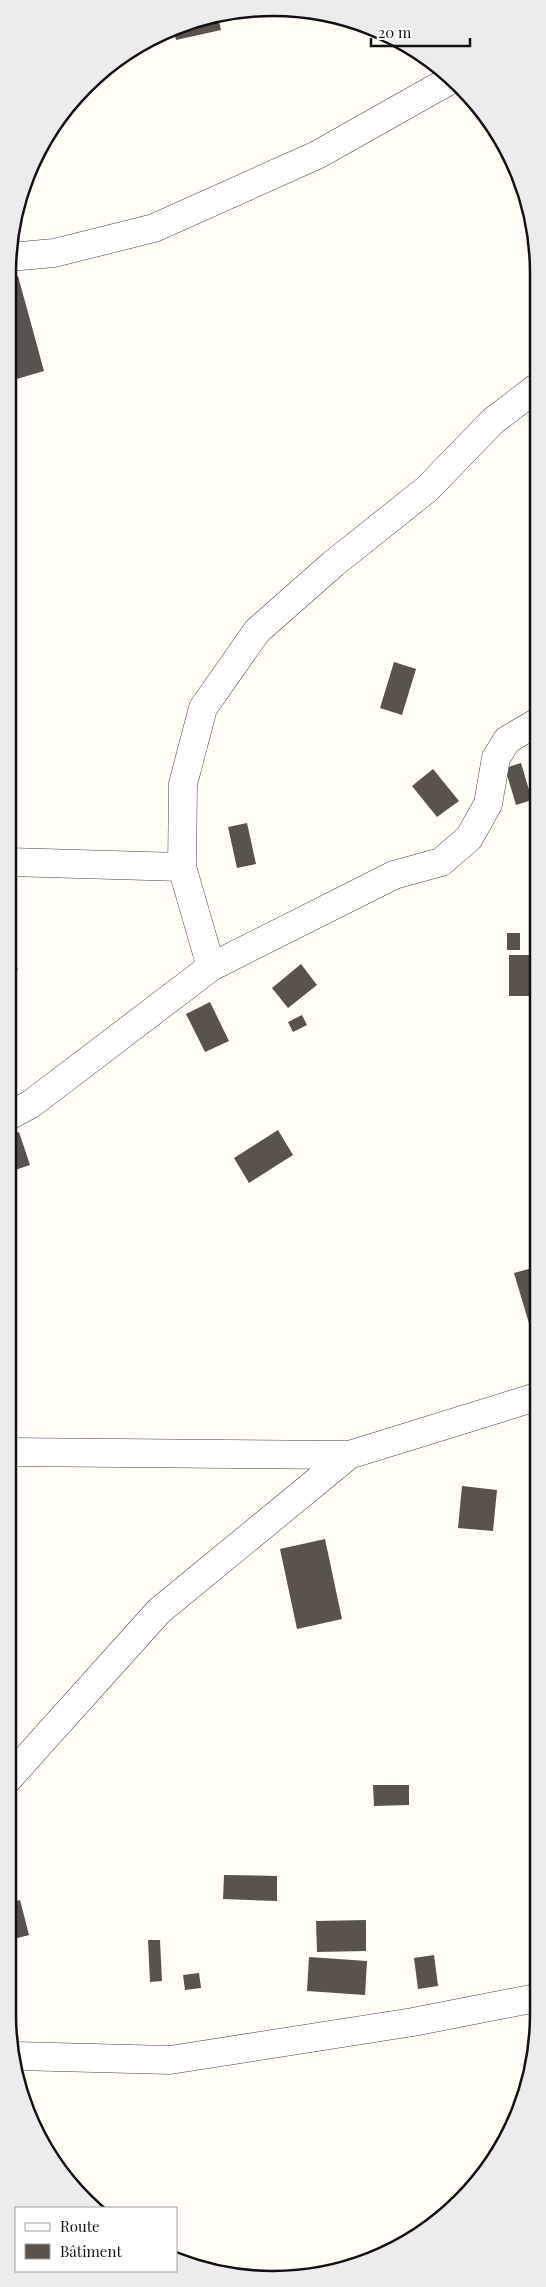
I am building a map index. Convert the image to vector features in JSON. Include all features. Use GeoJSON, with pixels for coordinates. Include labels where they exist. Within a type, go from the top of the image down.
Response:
{"type":"FeatureCollection","features":[{"type":"Feature","properties":{"kind":"street"},"geometry":{"type":"LineString","coordinates":[[17,256],[54,253],[154,228],[317,155],[445,83]]}},
{"type":"Feature","properties":{"kind":"street"},"geometry":{"type":"LineString","coordinates":[[211,967],[182,867],[183,784],[203,708],[257,631],[333,564],[427,489],[493,421],[530,393]]}},
{"type":"Feature","properties":{"kind":"street"},"geometry":{"type":"LineString","coordinates":[[16,1112],[31,1104],[211,967],[394,875],[442,862],[469,838],[488,804],[496,758],[508,740],[530,727]]}},
{"type":"Feature","properties":{"kind":"street"},"geometry":{"type":"LineString","coordinates":[[16,862],[182,867]]}},
{"type":"Feature","properties":{"kind":"street"},"geometry":{"type":"LineString","coordinates":[[16,1452],[349,1455],[530,1399]]}},
{"type":"Feature","properties":{"kind":"street"},"geometry":{"type":"LineString","coordinates":[[16,1771],[159,1611],[349,1455]]}},
{"type":"Feature","properties":{"kind":"street"},"geometry":{"type":"LineString","coordinates":[[20,2056],[170,2060],[413,2022],[530,1999]]}},
{"type":"Feature","properties":{"kind":"building"},"geometry":{"type":"Polygon","coordinates":[[[219,22],[221,30],[176,40],[175,36],[219,22]]]}},
{"type":"Feature","properties":{"kind":"building"},"geometry":{"type":"Polygon","coordinates":[[[16,276],[18,276],[44,371],[16,379],[16,276]]]}},
{"type":"Feature","properties":{"kind":"building"},"geometry":{"type":"Polygon","coordinates":[[[394,662],[416,669],[402,715],[380,708],[394,662]]]}},
{"type":"Feature","properties":{"kind":"building"},"geometry":{"type":"Polygon","coordinates":[[[521,763],[530,793],[530,801],[516,805],[505,768],[521,763]]]}},
{"type":"Feature","properties":{"kind":"building"},"geometry":{"type":"Polygon","coordinates":[[[433,769],[459,801],[437,817],[412,786],[433,769]]]}},
{"type":"Feature","properties":{"kind":"building"},"geometry":{"type":"Polygon","coordinates":[[[247,823],[256,864],[237,868],[228,827],[247,823]]]}},
{"type":"Feature","properties":{"kind":"building"},"geometry":{"type":"Polygon","coordinates":[[[507,933],[520,933],[520,950],[507,950],[507,933]]]}},
{"type":"Feature","properties":{"kind":"building"},"geometry":{"type":"Polygon","coordinates":[[[509,955],[529,955],[529,996],[509,996],[509,955]]]}},
{"type":"Feature","properties":{"kind":"building"},"geometry":{"type":"Polygon","coordinates":[[[301,964],[317,985],[288,1008],[272,988],[301,964]]]}},
{"type":"Feature","properties":{"kind":"building"},"geometry":{"type":"Polygon","coordinates":[[[210,1002],[229,1041],[205,1052],[186,1014],[210,1002]]]}},
{"type":"Feature","properties":{"kind":"building"},"geometry":{"type":"Polygon","coordinates":[[[302,1015],[307,1025],[293,1032],[288,1022],[302,1015]]]}},
{"type":"Feature","properties":{"kind":"building"},"geometry":{"type":"Polygon","coordinates":[[[278,1130],[293,1155],[249,1183],[234,1158],[278,1130]]]}},
{"type":"Feature","properties":{"kind":"building"},"geometry":{"type":"Polygon","coordinates":[[[19,1132],[30,1165],[16,1170],[16,1133],[19,1132]]]}},
{"type":"Feature","properties":{"kind":"building"},"geometry":{"type":"Polygon","coordinates":[[[530,1269],[530,1327],[514,1273],[530,1269]]]}},
{"type":"Feature","properties":{"kind":"building"},"geometry":{"type":"Polygon","coordinates":[[[462,1486],[497,1490],[493,1531],[458,1528],[462,1486]]]}},
{"type":"Feature","properties":{"kind":"building"},"geometry":{"type":"Polygon","coordinates":[[[325,1539],[342,1619],[297,1629],[280,1549],[325,1539]]]}},
{"type":"Feature","properties":{"kind":"building"},"geometry":{"type":"Polygon","coordinates":[[[373,1785],[409,1785],[409,1805],[374,1806],[373,1785]]]}},
{"type":"Feature","properties":{"kind":"building"},"geometry":{"type":"Polygon","coordinates":[[[224,1875],[277,1876],[277,1901],[223,1899],[224,1875]]]}},
{"type":"Feature","properties":{"kind":"building"},"geometry":{"type":"Polygon","coordinates":[[[20,1900],[29,1935],[16,1938],[16,1901],[20,1900]]]}},
{"type":"Feature","properties":{"kind":"building"},"geometry":{"type":"Polygon","coordinates":[[[366,1920],[366,1951],[317,1952],[316,1921],[366,1920]]]}},
{"type":"Feature","properties":{"kind":"building"},"geometry":{"type":"Polygon","coordinates":[[[148,1940],[160,1940],[162,1981],[150,1982],[148,1940]]]}},
{"type":"Feature","properties":{"kind":"building"},"geometry":{"type":"Polygon","coordinates":[[[434,1955],[438,1986],[418,1989],[414,1958],[434,1955]]]}},
{"type":"Feature","properties":{"kind":"building"},"geometry":{"type":"Polygon","coordinates":[[[309,1957],[367,1961],[365,1995],[307,1991],[309,1957]]]}},
{"type":"Feature","properties":{"kind":"building"},"geometry":{"type":"Polygon","coordinates":[[[199,1973],[201,1988],[185,1990],[183,1975],[199,1973]]]}}]}
